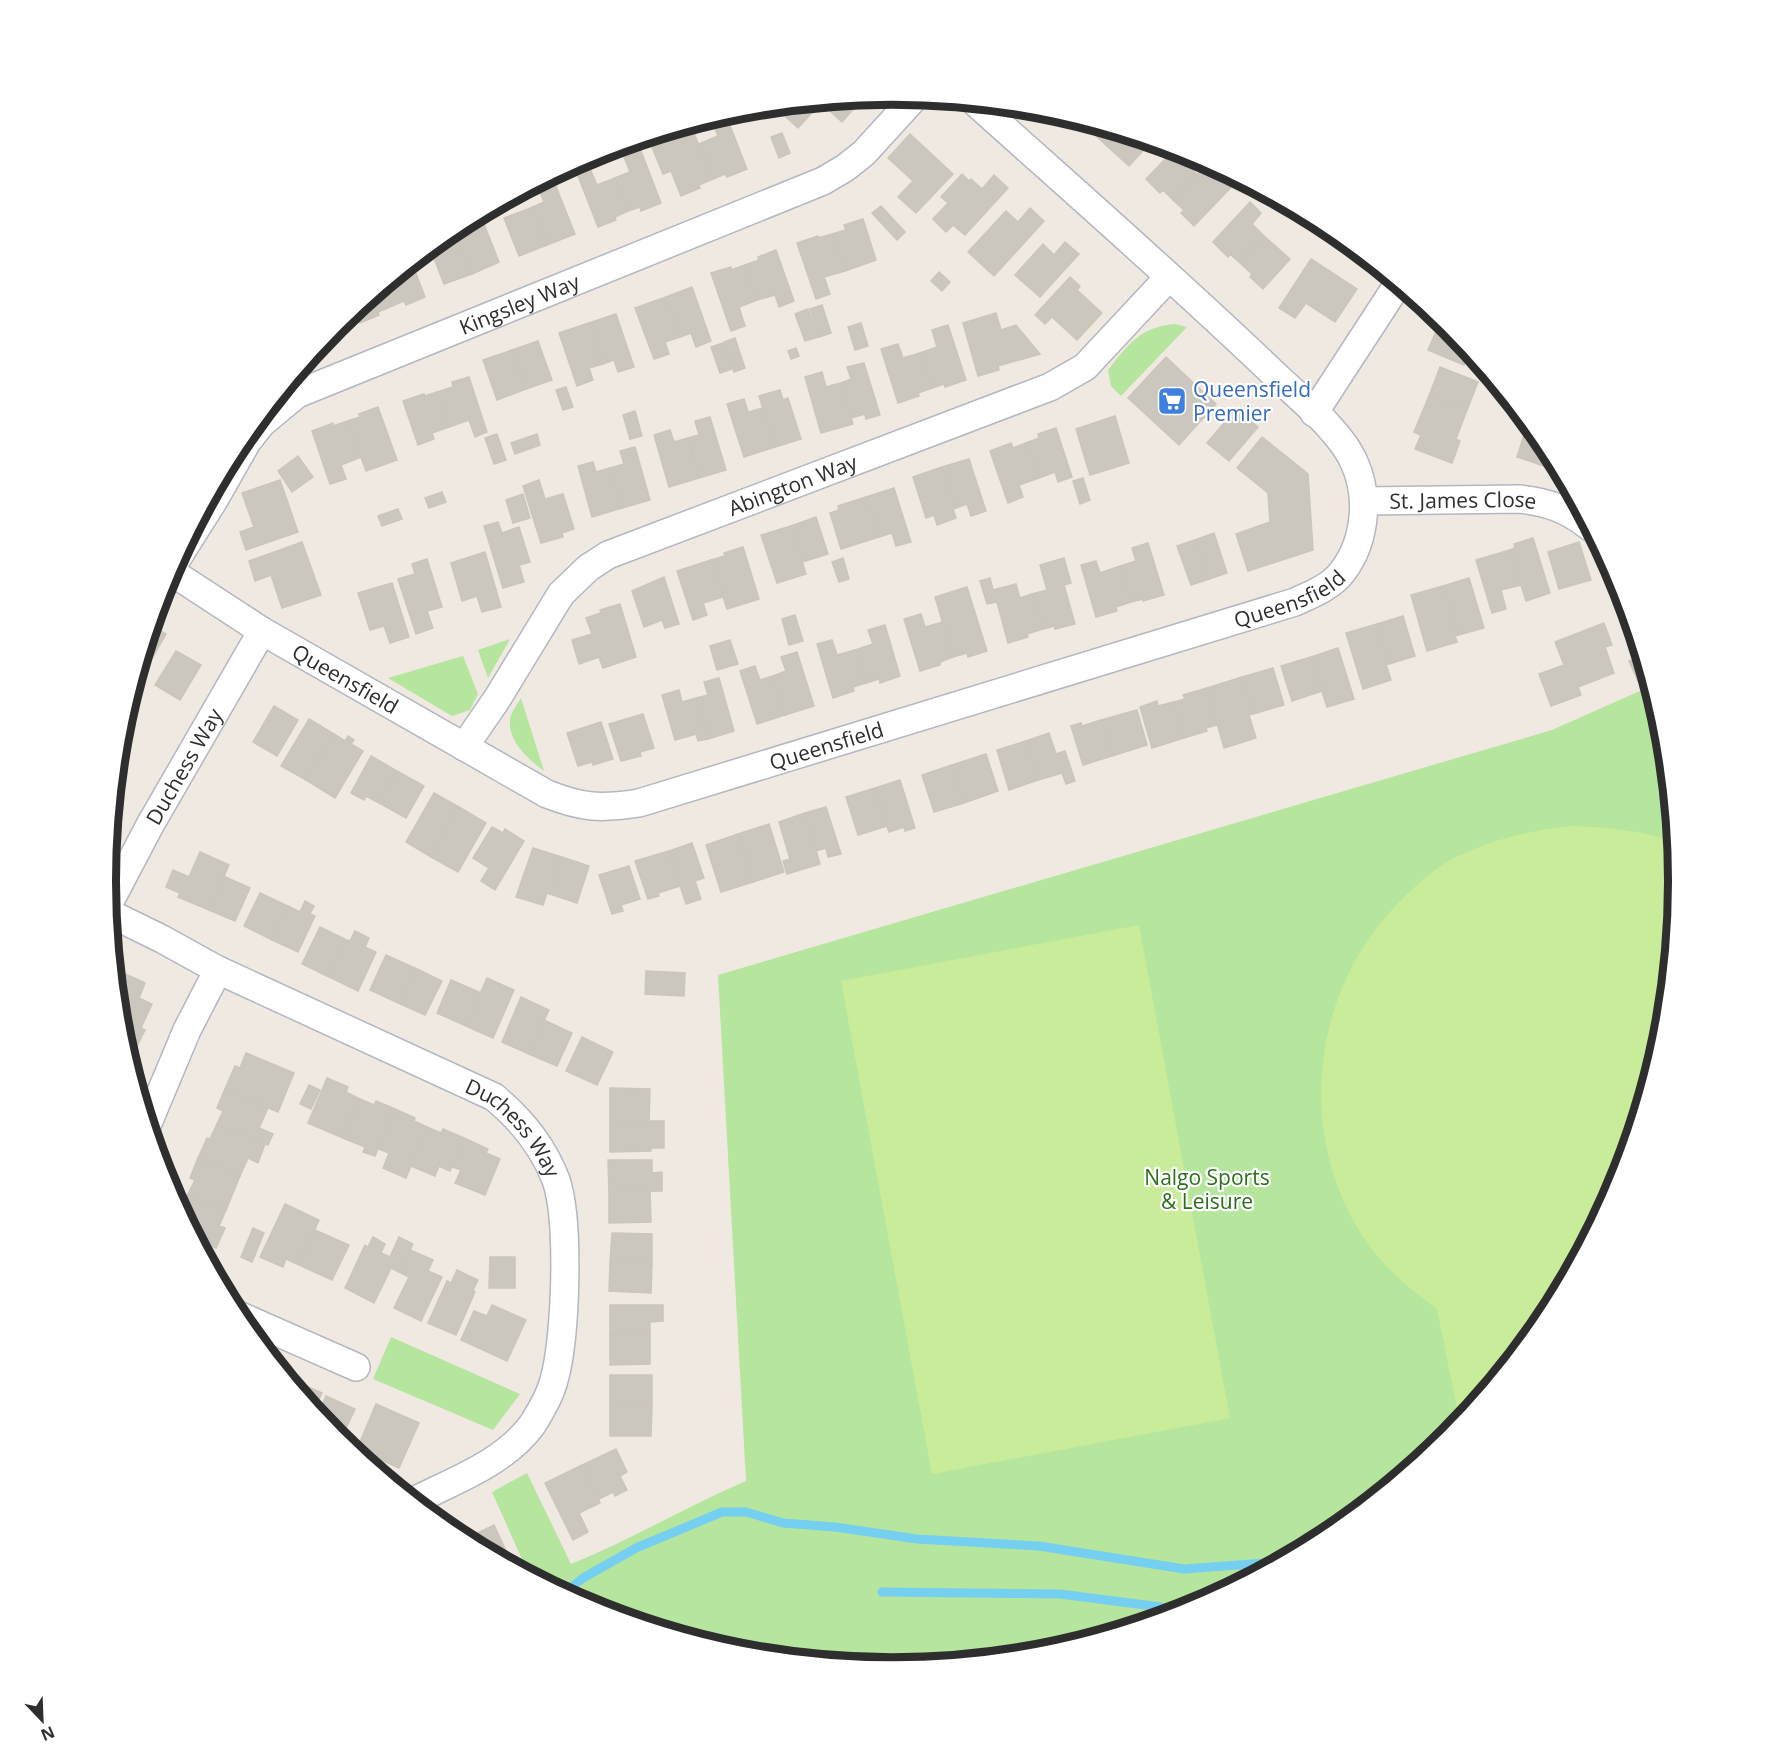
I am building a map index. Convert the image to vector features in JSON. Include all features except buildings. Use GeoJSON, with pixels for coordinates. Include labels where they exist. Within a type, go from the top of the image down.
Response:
{"type":"FeatureCollection","features":[{"type":"Feature","properties":{"kind":"street","name":"Kingsley Way"},"geometry":{"type":"LineString","coordinates":[[272,415],[297,394],[823,181],[864,153],[907,106]]}},
{"type":"Feature","properties":{"kind":"street","name":"Queensfield"},"geometry":{"type":"LineString","coordinates":[[178,576],[262,631],[547,794],[589,807],[639,803],[1295,602],[1319,591],[1337,578],[1351,557],[1362,527],[1364,501],[1361,481],[1354,460],[1340,439],[1169,277],[985,111]]}},
{"type":"Feature","properties":{"kind":"street","name":"Abington Way"},"geometry":{"type":"LineString","coordinates":[[464,747],[497,699],[555,603],[574,580],[588,568],[608,555],[1050,387],[1085,367],[1169,277]]}},
{"type":"Feature","properties":{"kind":"street"},"geometry":{"type":"LineString","coordinates":[[1314,413],[1394,290]]}},
{"type":"Feature","properties":{"kind":"street","name":"St. James Close"},"geometry":{"type":"LineString","coordinates":[[1364,501],[1519,499],[1544,502],[1562,509],[1578,519]]}},
{"type":"Feature","properties":{"kind":"street","name":"Duchess Way"},"geometry":{"type":"LineString","coordinates":[[116,889],[150,825],[262,631]]}},
{"type":"Feature","properties":{"kind":"street","name":"Duchess Way"},"geometry":{"type":"LineString","coordinates":[[117,917],[218,970],[494,1097],[510,1110],[538,1143],[557,1183],[561,1211],[564,1256],[561,1352],[554,1382],[546,1402],[531,1426],[504,1454],[421,1497]]}},
{"type":"Feature","properties":{"kind":"street"},"geometry":{"type":"LineString","coordinates":[[152,1114],[187,1030],[218,970]]}},
{"type":"Feature","properties":{"kind":"street"},"geometry":{"type":"LineString","coordinates":[[254,1322],[356,1367]]}},
{"type":"Feature","properties":{"kind":"green space"},"geometry":{"type":"Polygon","coordinates":[[[1175,324],[1187,327],[1121,396],[1111,386],[1108,370],[1136,338],[1153,329],[1175,324]]]}},
{"type":"Feature","properties":{"kind":"green space"},"geometry":{"type":"Polygon","coordinates":[[[510,639],[488,678],[478,650],[510,639]]]}},
{"type":"Feature","properties":{"kind":"green space"},"geometry":{"type":"Polygon","coordinates":[[[463,656],[478,694],[470,710],[452,716],[388,678],[463,656]]]}},
{"type":"Feature","properties":{"kind":"green space","name":"Nalgo Sports & Leisure"},"geometry":{"type":"Polygon","coordinates":[[[1644,689],[1661,780],[1668,881],[1661,982],[1642,1082],[1609,1178],[1588,1224],[1537,1312],[1508,1353],[1441,1430],[1364,1497],[1280,1553],[1189,1598],[1093,1631],[993,1650],[943,1655],[892,1657],[841,1655],[741,1642],[691,1631],[643,1616],[595,1598],[524,1564],[492,1492],[527,1473],[571,1564],[746,1481],[718,975],[1552,730],[1644,689]]]}},
{"type":"Feature","properties":{"kind":"green space"},"geometry":{"type":"Polygon","coordinates":[[[521,698],[544,771],[520,749],[512,735],[510,720],[521,698]]]}},
{"type":"Feature","properties":{"kind":"green space"},"geometry":{"type":"Polygon","coordinates":[[[1570,826],[1597,827],[1666,840],[1668,881],[1661,982],[1642,1082],[1609,1178],[1588,1224],[1537,1312],[1508,1353],[1458,1412],[1437,1309],[1400,1279],[1368,1244],[1346,1206],[1331,1165],[1323,1122],[1322,1079],[1327,1036],[1340,994],[1359,955],[1384,919],[1400,902],[1436,869],[1456,857],[1484,845],[1526,833],[1570,826]]]}},
{"type":"Feature","properties":{"kind":"green space"},"geometry":{"type":"Polygon","coordinates":[[[1139,925],[1230,1418],[932,1474],[841,981],[1139,925]]]}},
{"type":"Feature","properties":{"kind":"green space"},"geometry":{"type":"Polygon","coordinates":[[[391,1337],[520,1394],[493,1430],[373,1379],[391,1337]]]}},
{"type":"Feature","properties":{"kind":"waterway"},"geometry":{"type":"LineString","coordinates":[[571,1587],[583,1578],[636,1548],[722,1512],[746,1512],[783,1523],[835,1527],[917,1539],[1039,1546],[1184,1569],[1261,1563]]}},
{"type":"Feature","properties":{"kind":"waterway"},"geometry":{"type":"LineString","coordinates":[[882,1592],[1060,1594],[1164,1607]]}},
{"type":"Feature","properties":{"kind":"place","name":"Queensfield Premier"},"geometry":{"type":"Point","coordinates":[1172,401]}}]}
